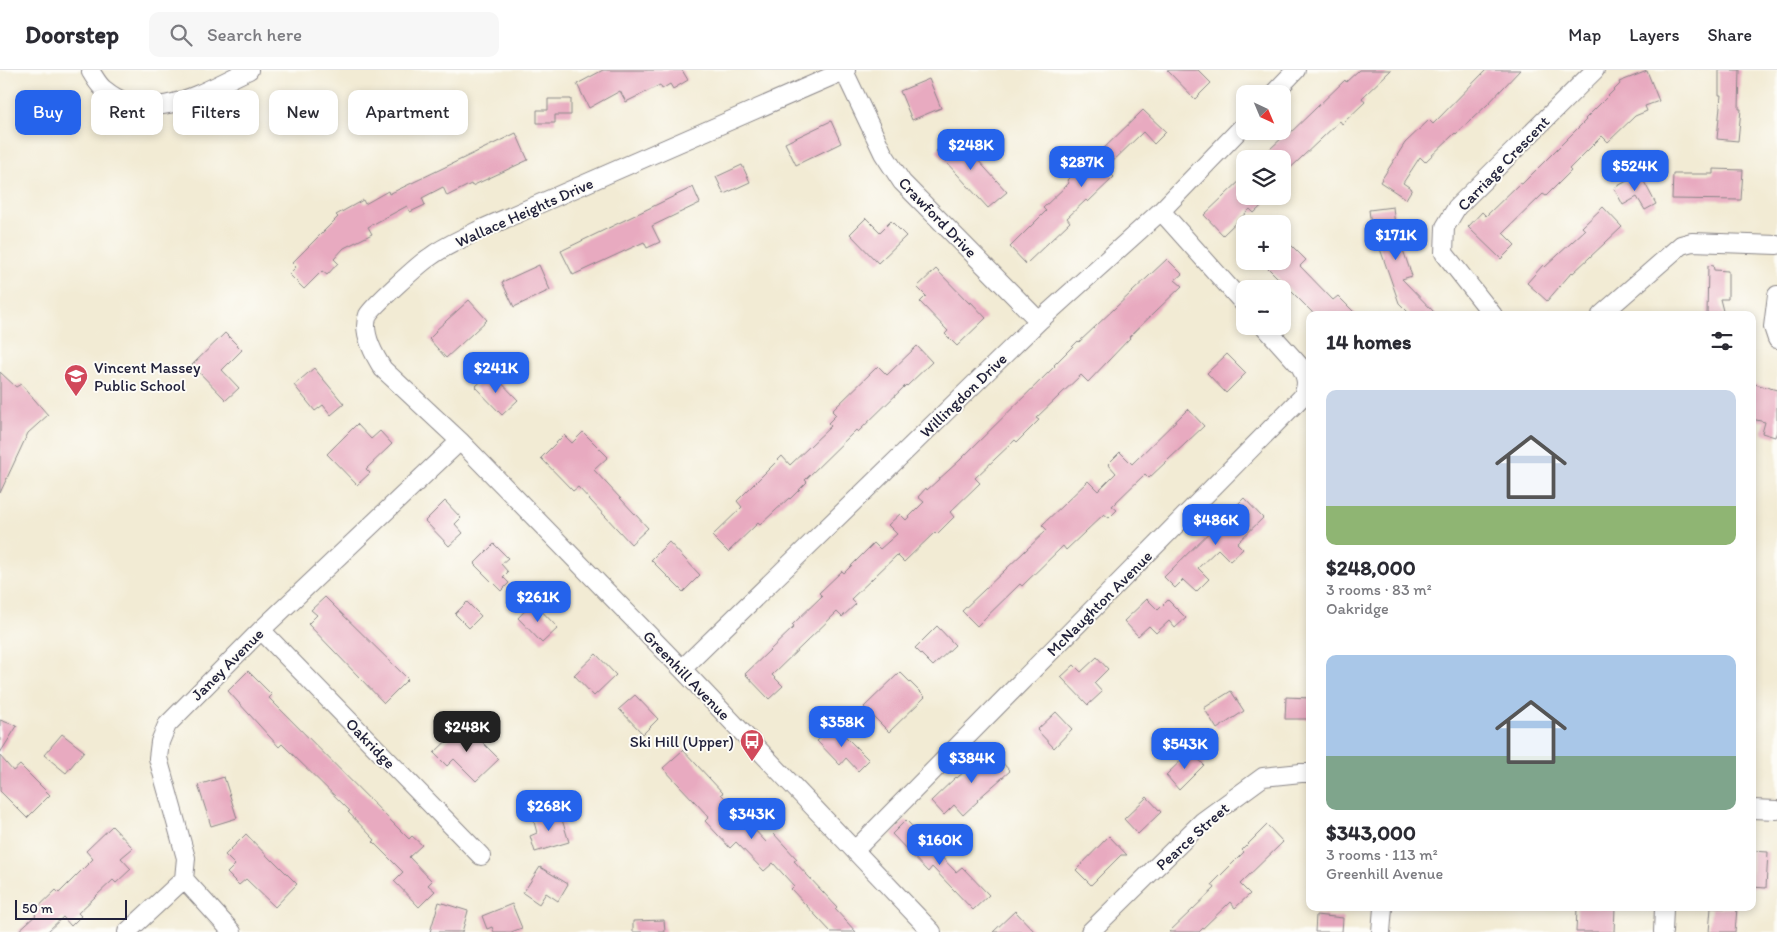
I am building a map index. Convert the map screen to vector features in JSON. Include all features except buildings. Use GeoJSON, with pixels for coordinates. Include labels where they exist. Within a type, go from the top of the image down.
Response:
{"type":"FeatureCollection","features":[{"type":"Feature","properties":{"kind":"street"},"geometry":{"type":"LineString","coordinates":[[91,72],[104,90],[121,100],[138,107],[159,107],[181,101],[249,70]]}},
{"type":"Feature","properties":{"kind":"street","name":"Crawford Drive"},"geometry":{"type":"LineString","coordinates":[[845,70],[883,153],[902,182],[1039,321]]}},
{"type":"Feature","properties":{"kind":"street","name":"Wallace Heights Drive"},"geometry":{"type":"LineString","coordinates":[[460,441],[383,369],[376,358],[366,331],[368,315],[383,298],[430,256],[477,231],[845,70]]}},
{"type":"Feature","properties":{"kind":"street","name":"Carriage Crescent"},"geometry":{"type":"LineString","coordinates":[[1490,311],[1444,253],[1445,227],[1457,208],[1595,70]]}},
{"type":"Feature","properties":{"kind":"street"},"geometry":{"type":"LineString","coordinates":[[1279,85],[1286,73]]}},
{"type":"Feature","properties":{"kind":"street","name":"Willingdon Drive"},"geometry":{"type":"LineString","coordinates":[[682,669],[1039,321],[1162,211],[1236,133]]}},
{"type":"Feature","properties":{"kind":"street"},"geometry":{"type":"LineString","coordinates":[[1162,211],[1236,295]]}},
{"type":"Feature","properties":{"kind":"street"},"geometry":{"type":"LineString","coordinates":[[1606,311],[1680,245],[1692,242],[1777,245]]}},
{"type":"Feature","properties":{"kind":"street"},"geometry":{"type":"LineString","coordinates":[[1777,294],[1773,327],[1777,339]]}},
{"type":"Feature","properties":{"kind":"street","name":"McNaughton Avenue"},"geometry":{"type":"LineString","coordinates":[[1272,335],[1300,366],[1306,379]]}},
{"type":"Feature","properties":{"kind":"street","name":"McNaughton Avenue"},"geometry":{"type":"LineString","coordinates":[[855,850],[1302,397],[1306,384]]}},
{"type":"Feature","properties":{"kind":"street","name":"Janey Avenue"},"geometry":{"type":"LineString","coordinates":[[184,879],[186,858],[158,758],[160,742],[167,725],[260,630],[460,441]]}},
{"type":"Feature","properties":{"kind":"street","name":"Greenhill Avenue"},"geometry":{"type":"LineString","coordinates":[[460,441],[682,669],[932,932]]}},
{"type":"Feature","properties":{"kind":"street","name":"Oakridge"},"geometry":{"type":"LineString","coordinates":[[260,630],[481,856]]}},
{"type":"Feature","properties":{"kind":"street","name":"Pearce Street"},"geometry":{"type":"LineString","coordinates":[[1090,932],[1203,822],[1263,777],[1306,774]]}},
{"type":"Feature","properties":{"kind":"street"},"geometry":{"type":"LineString","coordinates":[[1756,809],[1777,810]]}},
{"type":"Feature","properties":{"kind":"street"},"geometry":{"type":"LineString","coordinates":[[127,932],[184,879],[232,932]]}},
{"type":"Feature","properties":{"kind":"street"},"geometry":{"type":"LineString","coordinates":[[1381,932],[1383,911]]}},
{"type":"Feature","properties":{"kind":"street"},"geometry":{"type":"LineString","coordinates":[[1663,932],[1664,911]]}},
{"type":"Feature","properties":{"kind":"place","name":"Vincent Massey Public School"},"geometry":{"type":"Point","coordinates":[76,397]}},
{"type":"Feature","properties":{"kind":"place","name":"Ski Hill (Upper)"},"geometry":{"type":"Point","coordinates":[752,762]}}]}
